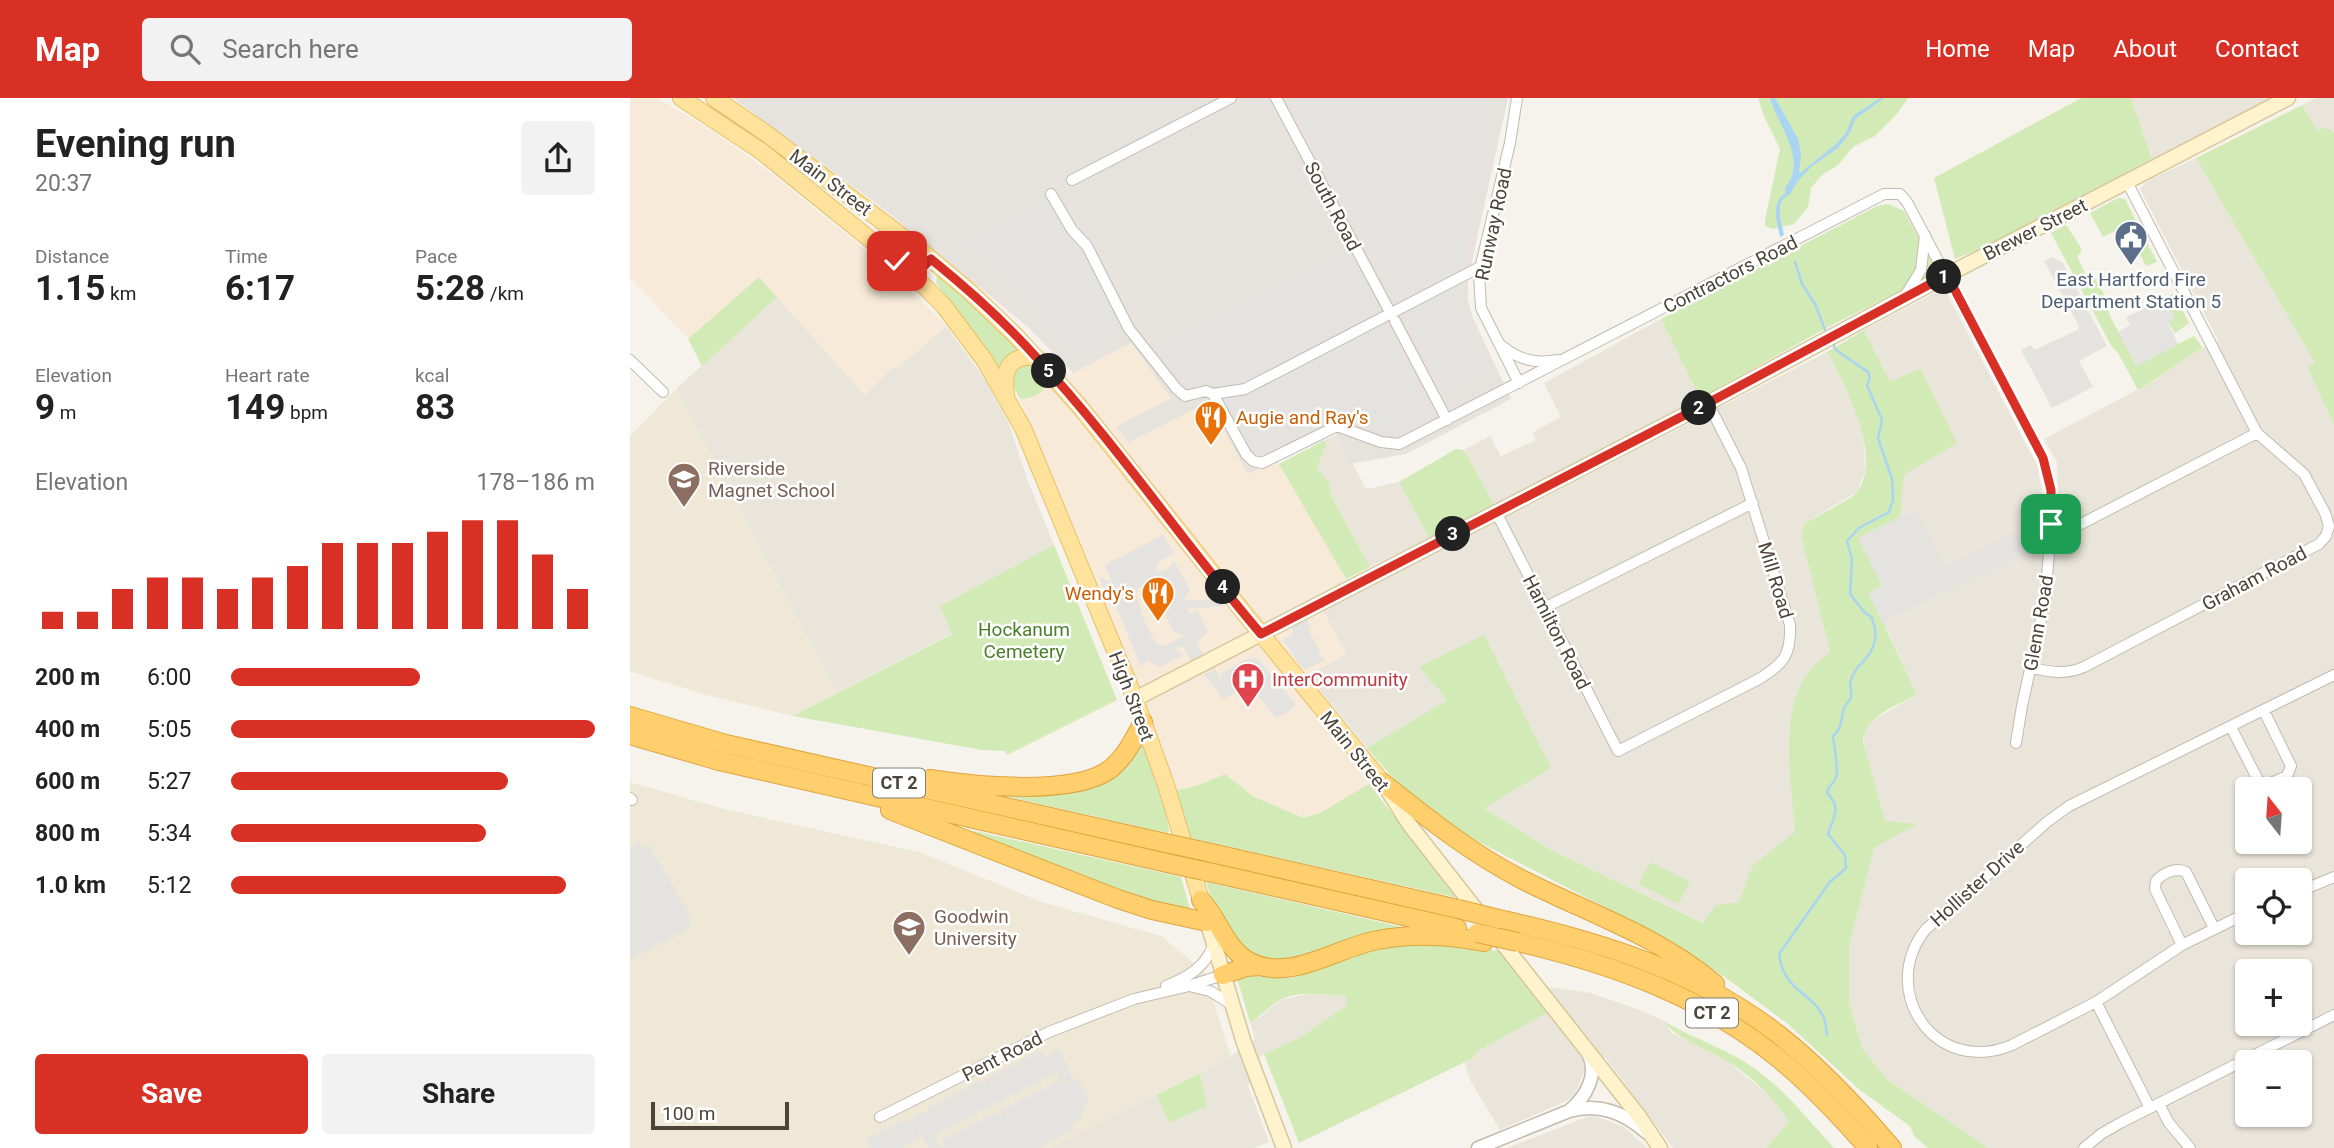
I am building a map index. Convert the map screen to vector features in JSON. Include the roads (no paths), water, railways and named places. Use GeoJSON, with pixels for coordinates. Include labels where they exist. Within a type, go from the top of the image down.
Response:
{"type":"FeatureCollection","features":[{"type":"Feature","properties":{"kind":"highway","name":"CT 2"},"geometry":{"type":"LineString","coordinates":[[630,716],[714,741],[1458,909],[1571,936],[1627,953],[1692,981],[1734,1004],[1774,1031],[1820,1070],[1892,1148]]}},
{"type":"Feature","properties":{"kind":"highway"},"geometry":{"type":"LineString","coordinates":[[864,775],[894,775],[985,785],[1070,783],[1093,778],[1113,766],[1130,746],[1143,722]]}},
{"type":"Feature","properties":{"kind":"highway","name":"CT 2"},"geometry":{"type":"LineString","coordinates":[[630,735],[710,759],[1204,871],[1480,937],[1582,958],[1682,997],[1762,1045],[1830,1106],[1868,1148]]}},
{"type":"Feature","properties":{"kind":"highway"},"geometry":{"type":"LineString","coordinates":[[1382,782],[1494,864],[1541,889],[1630,929],[1676,956],[1704,975],[1734,1004]]}},
{"type":"Feature","properties":{"kind":"highway"},"geometry":{"type":"LineString","coordinates":[[822,785],[855,800],[927,823],[1118,899],[1152,910],[1207,922]]}},
{"type":"Feature","properties":{"kind":"highway"},"geometry":{"type":"LineString","coordinates":[[1201,900],[1213,914],[1234,949],[1247,960],[1261,966]]}},
{"type":"Feature","properties":{"kind":"highway"},"geometry":{"type":"LineString","coordinates":[[1223,975],[1246,967],[1296,967],[1363,943],[1389,938],[1480,937]]}},
{"type":"Feature","properties":{"kind":"main road","name":"Main Street"},"geometry":{"type":"LineString","coordinates":[[681,98],[731,119],[931,259],[979,300],[1036,357],[1080,407],[1382,782],[1416,832],[1658,1145]]}},
{"type":"Feature","properties":{"kind":"main road","name":"Main Street"},"geometry":{"type":"LineString","coordinates":[[714,98],[771,159],[914,276]]}},
{"type":"Feature","properties":{"kind":"main road","name":"Brewer Street"},"geometry":{"type":"LineString","coordinates":[[1135,699],[1708,403],[2288,98]]}},
{"type":"Feature","properties":{"kind":"main road"},"geometry":{"type":"LineString","coordinates":[[914,276],[931,259]]}},
{"type":"Feature","properties":{"kind":"main road","name":"High Street"},"geometry":{"type":"LineString","coordinates":[[914,276],[937,298],[966,334],[1007,396],[1054,499],[1135,699],[1170,797],[1231,1004],[1282,1148]]}},
{"type":"Feature","properties":{"kind":"main road"},"geometry":{"type":"LineString","coordinates":[[1007,396],[1006,376],[1009,365],[1019,358],[1036,357]]}},
{"type":"Feature","properties":{"kind":"street"},"geometry":{"type":"LineString","coordinates":[[1072,180],[1231,98]]}},
{"type":"Feature","properties":{"kind":"street","name":"South Road"},"geometry":{"type":"LineString","coordinates":[[1276,98],[1447,420]]}},
{"type":"Feature","properties":{"kind":"street","name":"Runway Road"},"geometry":{"type":"LineString","coordinates":[[1517,98],[1510,143],[1480,267],[1481,308],[1519,383]]}},
{"type":"Feature","properties":{"kind":"street","name":"Graham Road"},"geometry":{"type":"LineString","coordinates":[[2031,668],[2070,673],[2084,667],[2319,544],[2326,537],[2329,526],[2305,474],[2257,433],[2126,182]]}},
{"type":"Feature","properties":{"kind":"street","name":"Contractors Road"},"geometry":{"type":"LineString","coordinates":[[1213,394],[1245,454],[1253,461],[1262,463],[1337,426],[1381,442],[1399,444],[1884,194],[1894,193],[1904,198],[1947,275]]}},
{"type":"Feature","properties":{"kind":"street"},"geometry":{"type":"LineString","coordinates":[[1051,194],[1072,230],[1087,246],[1129,329],[1152,360],[1185,396],[1206,391],[1213,394],[1245,389],[1393,318],[1480,267]]}},
{"type":"Feature","properties":{"kind":"street"},"geometry":{"type":"LineString","coordinates":[[1902,299],[1921,270],[1925,235]]}},
{"type":"Feature","properties":{"kind":"street","name":"Glenn Road"},"geometry":{"type":"LineString","coordinates":[[1947,275],[2043,458],[2051,490],[2045,601],[2016,743]]}},
{"type":"Feature","properties":{"kind":"street"},"geometry":{"type":"LineString","coordinates":[[1496,341],[1526,360],[1539,362],[1565,359]]}},
{"type":"Feature","properties":{"kind":"street"},"geometry":{"type":"LineString","coordinates":[[630,360],[663,392]]}},
{"type":"Feature","properties":{"kind":"street","name":"Mill Road"},"geometry":{"type":"LineString","coordinates":[[1618,751],[1759,679],[1786,657],[1790,642],[1790,625],[1741,468],[1708,403]]}},
{"type":"Feature","properties":{"kind":"street"},"geometry":{"type":"LineString","coordinates":[[2050,540],[2257,433]]}},
{"type":"Feature","properties":{"kind":"street"},"geometry":{"type":"LineString","coordinates":[[1544,608],[1753,503]]}},
{"type":"Feature","properties":{"kind":"street","name":"Hamilton Road"},"geometry":{"type":"LineString","coordinates":[[1496,512],[1618,751]]}},
{"type":"Feature","properties":{"kind":"street","name":"Hollister Drive"},"geometry":{"type":"LineString","coordinates":[[2235,918],[2182,945],[2096,1002],[2006,1048],[1987,1052],[1966,1051],[1941,1040],[1919,1018],[1910,998],[1908,967],[1916,944],[1932,922],[2051,818],[2088,795],[2334,675]]}},
{"type":"Feature","properties":{"kind":"street"},"geometry":{"type":"LineString","coordinates":[[2231,727],[2257,779],[2263,785],[2273,784],[2287,776],[2291,766],[2264,711]]}},
{"type":"Feature","properties":{"kind":"street"},"geometry":{"type":"LineString","coordinates":[[2182,945],[2156,892],[2155,882],[2162,876],[2175,870],[2186,872],[2214,928]]}},
{"type":"Feature","properties":{"kind":"street"},"geometry":{"type":"LineString","coordinates":[[2312,886],[2334,877]]}},
{"type":"Feature","properties":{"kind":"street","name":"Pent Road"},"geometry":{"type":"LineString","coordinates":[[880,1117],[1049,1032],[1191,975],[1207,959],[1214,944]]}},
{"type":"Feature","properties":{"kind":"street","name":"Pent Road"},"geometry":{"type":"LineString","coordinates":[[1126,1001],[1223,975]]}},
{"type":"Feature","properties":{"kind":"street","name":"Pent Road"},"geometry":{"type":"LineString","coordinates":[[1185,987],[1210,991],[1231,1004]]}},
{"type":"Feature","properties":{"kind":"street"},"geometry":{"type":"LineString","coordinates":[[2096,1002],[2154,1106],[2190,1148]]}},
{"type":"Feature","properties":{"kind":"street"},"geometry":{"type":"LineString","coordinates":[[2084,1148],[2101,1134],[2334,1015]]}},
{"type":"Feature","properties":{"kind":"street"},"geometry":{"type":"LineString","coordinates":[[1569,1111],[1582,1098],[1589,1085],[1592,1068],[1588,1053]]}},
{"type":"Feature","properties":{"kind":"street"},"geometry":{"type":"LineString","coordinates":[[1478,1148],[1569,1111],[1596,1108],[1614,1111],[1631,1120],[1658,1145]]}},
{"type":"Feature","properties":{"kind":"water"},"geometry":{"type":"Polygon","coordinates":[[[1770,98],[1775,98],[1798,139],[1801,154],[1799,174],[1835,145],[1846,133],[1853,116],[1884,98],[1855,119],[1850,133],[1839,147],[1811,167],[1783,199],[1780,217],[1784,235],[1780,237],[1776,207],[1786,193],[1785,188],[1794,166],[1790,143],[1770,98]]]}},
{"type":"Feature","properties":{"kind":"waterway"},"geometry":{"type":"LineString","coordinates":[[1795,262],[1802,284],[1815,304],[1826,332]]}},
{"type":"Feature","properties":{"kind":"waterway"},"geometry":{"type":"LineString","coordinates":[[1827,1035],[1825,1020],[1819,1009],[1786,977],[1779,954],[1829,883],[1846,868],[1845,855],[1828,834],[1835,808],[1827,793],[1837,775],[1833,736],[1839,729],[1845,706],[1851,697],[1850,682],[1853,675],[1869,654],[1875,640],[1871,617],[1850,594],[1852,559],[1847,541],[1859,528],[1889,512],[1893,500],[1892,479],[1878,438],[1882,420],[1867,385],[1870,378],[1868,372],[1836,350],[1831,341]]}},
{"type":"Feature","properties":{"kind":"place","name":"East Hartford Fire Department Station 5"},"geometry":{"type":"Point","coordinates":[2131,267]}},
{"type":"Feature","properties":{"kind":"place","name":"Augie and Ray's"},"geometry":{"type":"Point","coordinates":[1211,447]}},
{"type":"Feature","properties":{"kind":"place","name":"Riverside Magnet School"},"geometry":{"type":"Point","coordinates":[684,509]}},
{"type":"Feature","properties":{"kind":"place","name":"Wendy's"},"geometry":{"type":"Point","coordinates":[1158,623]}},
{"type":"Feature","properties":{"kind":"place","name":"InterCommunity"},"geometry":{"type":"Point","coordinates":[1248,709]}},
{"type":"Feature","properties":{"kind":"place","name":"Goodwin University"},"geometry":{"type":"Point","coordinates":[909,957]}},
{"type":"Feature","properties":{"kind":"park label","name":"Hockanum Cemetery"},"geometry":{"type":"Point","coordinates":[1024,640]}}]}
